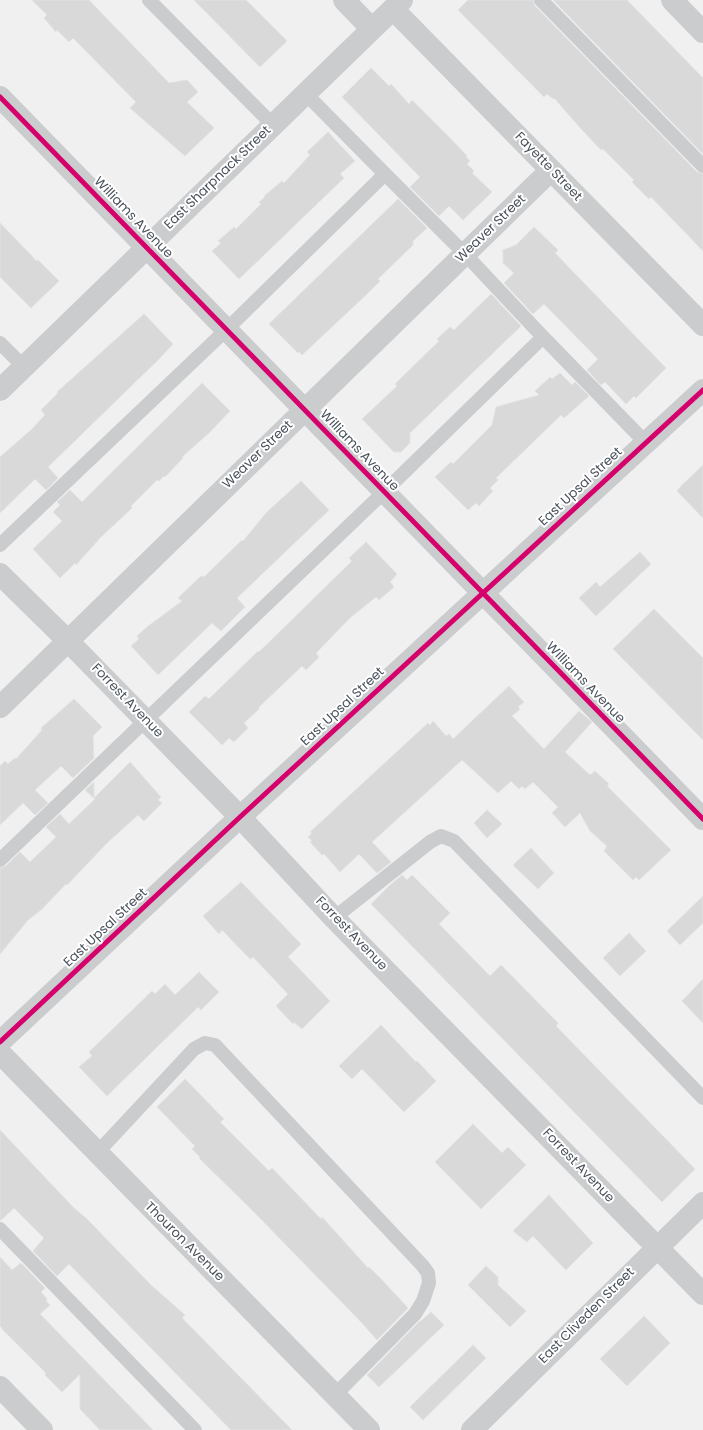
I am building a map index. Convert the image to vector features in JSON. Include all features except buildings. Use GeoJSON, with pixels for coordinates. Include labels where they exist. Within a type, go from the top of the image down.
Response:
{"type":"FeatureCollection","features":[{"type":"Feature","properties":{"kind":"street"},"geometry":{"type":"LineString","coordinates":[[344,0],[372,29]]}},
{"type":"Feature","properties":{"kind":"street"},"geometry":{"type":"LineString","coordinates":[[672,0],[703,32]]}},
{"type":"Feature","properties":{"kind":"street","name":"East Sharpnack Street"},"geometry":{"type":"LineString","coordinates":[[0,390],[398,4]]}},
{"type":"Feature","properties":{"kind":"street","name":"Fayette Street"},"geometry":{"type":"LineString","coordinates":[[398,4],[551,170],[703,326]]}},
{"type":"Feature","properties":{"kind":"street","name":"Williams Avenue"},"geometry":{"type":"LineString","coordinates":[[0,97],[703,819]]}},
{"type":"Feature","properties":{"kind":"street","name":"Weaver Street"},"geometry":{"type":"LineString","coordinates":[[0,707],[551,170]]}},
{"type":"Feature","properties":{"kind":"street","name":"East Upsal Street"},"geometry":{"type":"LineString","coordinates":[[0,1042],[240,817],[703,390]]}},
{"type":"Feature","properties":{"kind":"street","name":"Forrest Avenue"},"geometry":{"type":"LineString","coordinates":[[0,574],[146,720],[240,817],[334,918],[703,1294]]}},
{"type":"Feature","properties":{"kind":"street","name":"Thouron Avenue"},"geometry":{"type":"LineString","coordinates":[[0,1054],[370,1430]]}},
{"type":"Feature","properties":{"kind":"street","name":"East Cliveden Street"},"geometry":{"type":"LineString","coordinates":[[472,1430],[703,1203]]}},
{"type":"Feature","properties":{"kind":"street"},"geometry":{"type":"LineString","coordinates":[[0,1387],[42,1430]]}},
{"type":"Feature","properties":{"kind":"lane"},"geometry":{"type":"LineString","coordinates":[[149,0],[273,125]]}},
{"type":"Feature","properties":{"kind":"lane"},"geometry":{"type":"LineString","coordinates":[[541,0],[703,166]]}},
{"type":"Feature","properties":{"kind":"lane"},"geometry":{"type":"LineString","coordinates":[[306,94],[465,254],[542,337],[646,443]]}},
{"type":"Feature","properties":{"kind":"lane"},"geometry":{"type":"LineString","coordinates":[[0,545],[226,330],[385,174]]}},
{"type":"Feature","properties":{"kind":"lane"},"geometry":{"type":"LineString","coordinates":[[0,860],[384,492],[542,337]]}},
{"type":"Feature","properties":{"kind":"lane"},"geometry":{"type":"LineString","coordinates":[[0,343],[24,367]]}},
{"type":"Feature","properties":{"kind":"lane"},"geometry":{"type":"LineString","coordinates":[[334,918],[430,842],[441,836],[454,841],[703,1098]]}},
{"type":"Feature","properties":{"kind":"lane"},"geometry":{"type":"LineString","coordinates":[[97,1154],[194,1049],[205,1043],[215,1045],[428,1273],[429,1283],[423,1301],[415,1314],[335,1395]]}},
{"type":"Feature","properties":{"kind":"lane"},"geometry":{"type":"LineString","coordinates":[[0,1229],[195,1430]]}},
{"type":"Feature","properties":{"kind":"cycle path"},"geometry":{"type":"LineString","coordinates":[[0,97],[703,819]]}},
{"type":"Feature","properties":{"kind":"cycle path"},"geometry":{"type":"LineString","coordinates":[[0,1042],[240,817],[703,390]]}}]}
